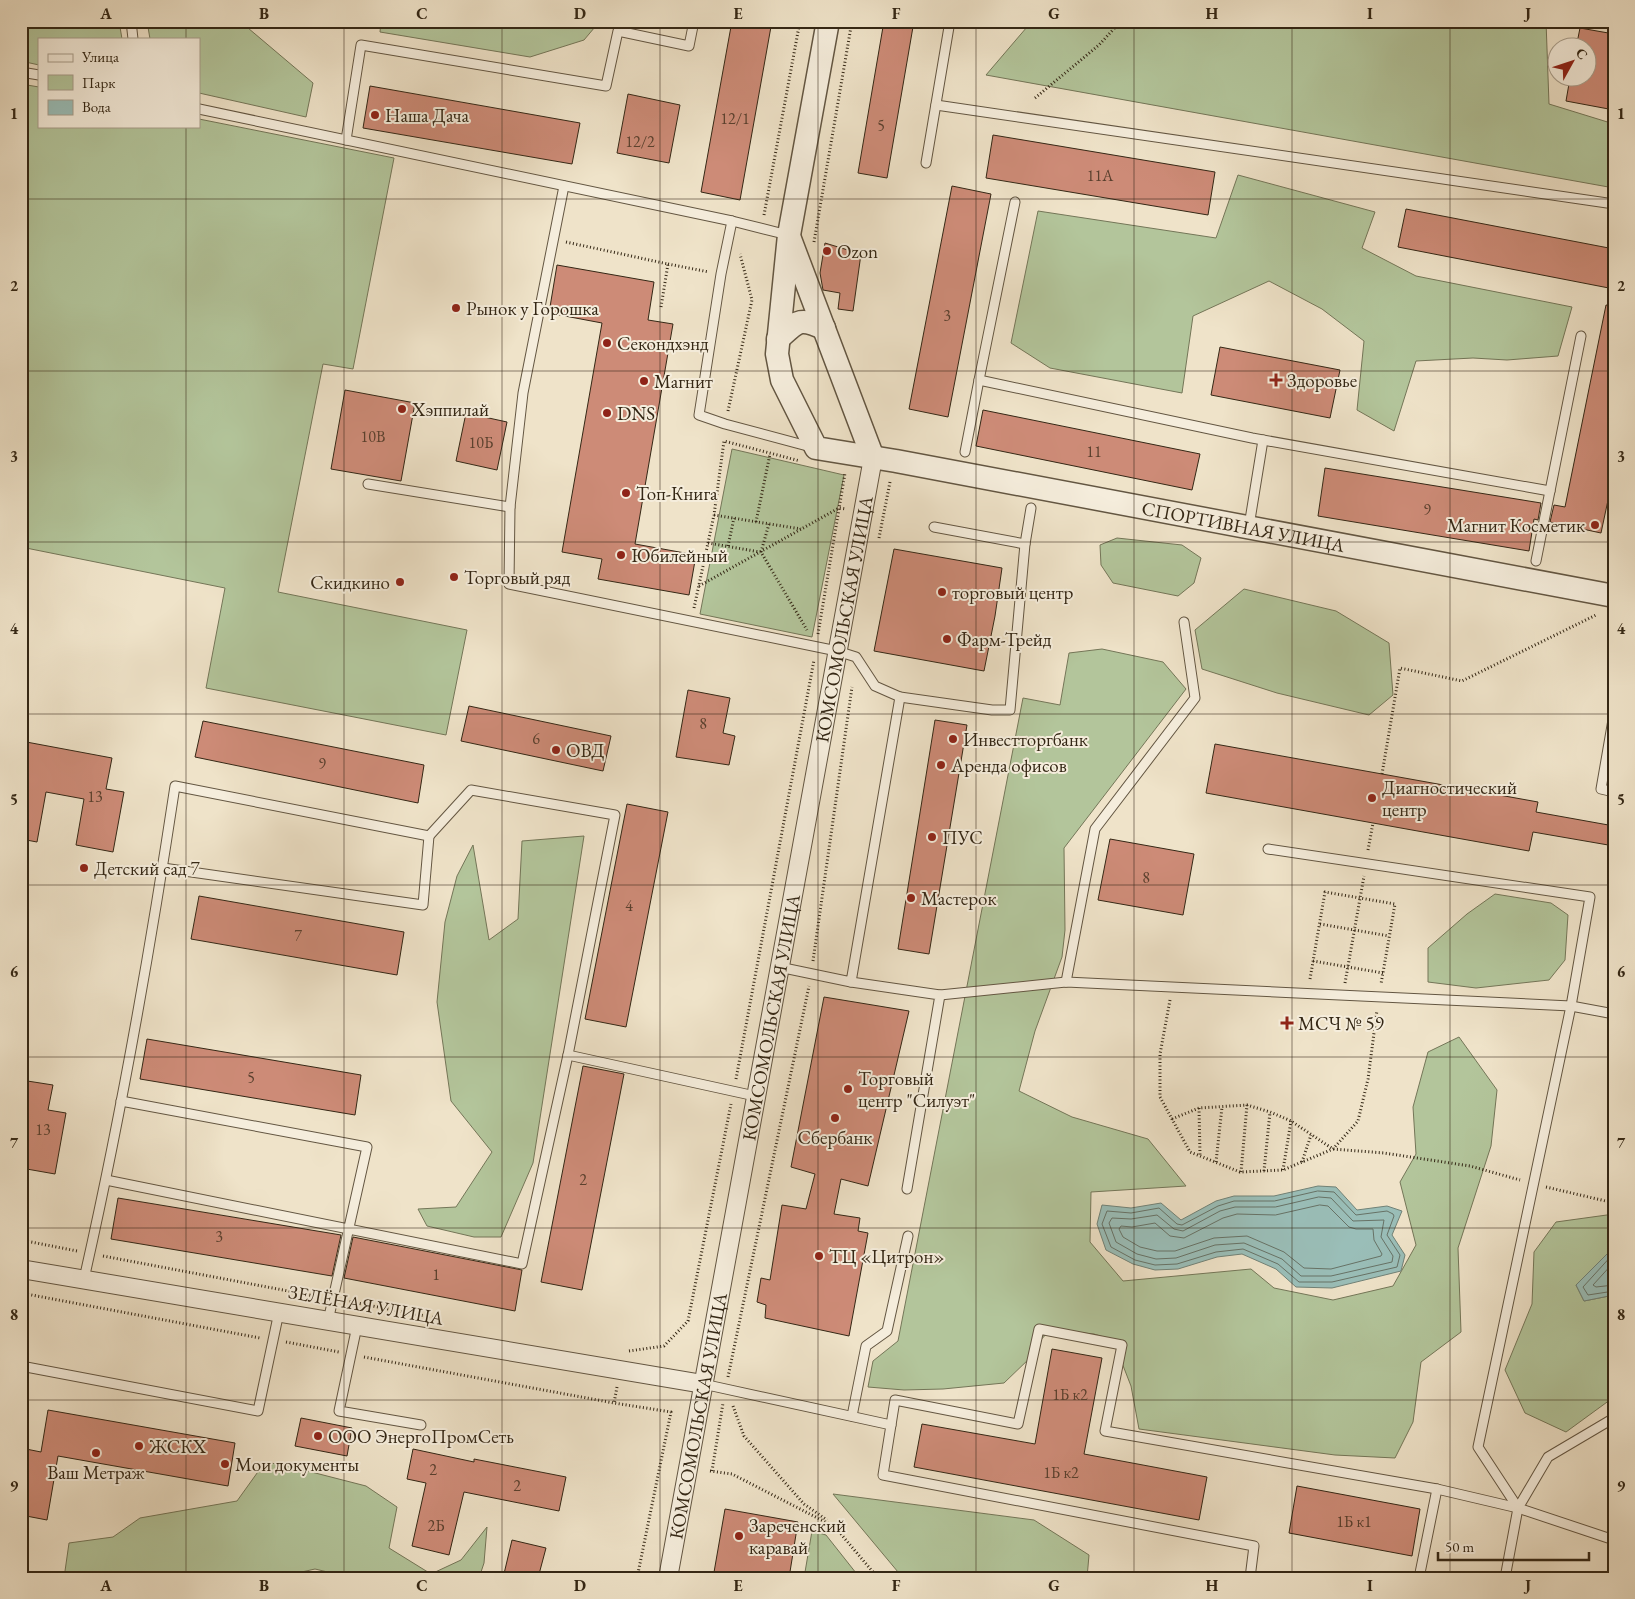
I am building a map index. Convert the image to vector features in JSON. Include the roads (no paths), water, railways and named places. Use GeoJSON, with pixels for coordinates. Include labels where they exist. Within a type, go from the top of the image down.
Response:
{"type":"FeatureCollection","features":[{"type":"Feature","properties":{"kind":"street"},"geometry":{"type":"LineString","coordinates":[[789,235],[873,458],[812,456],[782,380],[777,354],[789,235],[828,21]]}},
{"type":"Feature","properties":{"kind":"street"},"geometry":{"type":"LineString","coordinates":[[778,338],[796,322],[808,322],[824,328]]}},
{"type":"Feature","properties":{"kind":"street","name":"СПОРТИВНАЯ УЛИЦА"},"geometry":{"type":"LineString","coordinates":[[873,458],[1614,596]]}},
{"type":"Feature","properties":{"kind":"street","name":"КОМСОМОЛЬСКАЯ УЛИЦА"},"geometry":{"type":"LineString","coordinates":[[668,1578],[836,651],[873,458]]}},
{"type":"Feature","properties":{"kind":"street","name":"ЗЕЛЁНАЯ УЛИЦА"},"geometry":{"type":"LineString","coordinates":[[21,1269],[703,1384]]}},
{"type":"Feature","properties":{"kind":"lane"},"geometry":{"type":"LineString","coordinates":[[131,21],[133,38]]}},
{"type":"Feature","properties":{"kind":"lane"},"geometry":{"type":"LineString","coordinates":[[346,140],[361,45],[606,86],[618,31],[689,46],[694,21]]}},
{"type":"Feature","properties":{"kind":"lane"},"geometry":{"type":"LineString","coordinates":[[926,164],[950,21]]}},
{"type":"Feature","properties":{"kind":"lane"},"geometry":{"type":"LineString","coordinates":[[21,72],[38,75]]}},
{"type":"Feature","properties":{"kind":"lane"},"geometry":{"type":"LineString","coordinates":[[936,105],[1614,204]]}},
{"type":"Feature","properties":{"kind":"lane"},"geometry":{"type":"LineString","coordinates":[[200,109],[732,221],[789,235]]}},
{"type":"Feature","properties":{"kind":"lane"},"geometry":{"type":"LineString","coordinates":[[564,186],[523,393],[510,507],[509,584],[836,651],[856,657],[875,686],[900,697],[992,710],[1010,710],[1025,544],[1031,508]]}},
{"type":"Feature","properties":{"kind":"lane"},"geometry":{"type":"LineString","coordinates":[[965,452],[1015,202]]}},
{"type":"Feature","properties":{"kind":"lane"},"geometry":{"type":"LineString","coordinates":[[732,221],[721,274],[699,415],[812,456]]}},
{"type":"Feature","properties":{"kind":"lane"},"geometry":{"type":"LineString","coordinates":[[1536,561],[1581,336]]}},
{"type":"Feature","properties":{"kind":"lane"},"geometry":{"type":"LineString","coordinates":[[979,380],[1263,440],[1550,491]]}},
{"type":"Feature","properties":{"kind":"lane"},"geometry":{"type":"LineString","coordinates":[[1249,527],[1263,440]]}},
{"type":"Feature","properties":{"kind":"lane"},"geometry":{"type":"LineString","coordinates":[[368,484],[510,507]]}},
{"type":"Feature","properties":{"kind":"lane"},"geometry":{"type":"LineString","coordinates":[[934,528],[1025,544]]}},
{"type":"Feature","properties":{"kind":"lane"},"geometry":{"type":"LineString","coordinates":[[1066,982],[1095,829],[1195,698],[1184,622]]}},
{"type":"Feature","properties":{"kind":"lane"},"geometry":{"type":"LineString","coordinates":[[851,982],[900,697]]}},
{"type":"Feature","properties":{"kind":"lane"},"geometry":{"type":"LineString","coordinates":[[1614,714],[1601,789],[1614,792]]}},
{"type":"Feature","properties":{"kind":"lane"},"geometry":{"type":"LineString","coordinates":[[84,1279],[121,1101],[163,868],[175,786],[429,836]]}},
{"type":"Feature","properties":{"kind":"lane"},"geometry":{"type":"LineString","coordinates":[[106,1180],[522,1264],[568,1055],[615,815],[471,790],[429,836],[423,906],[163,868]]}},
{"type":"Feature","properties":{"kind":"lane"},"geometry":{"type":"LineString","coordinates":[[1268,849],[1590,897],[1572,1006],[1478,1447],[1518,1508]]}},
{"type":"Feature","properties":{"kind":"lane"},"geometry":{"type":"LineString","coordinates":[[779,967],[851,982],[940,995],[1066,982],[1572,1006],[1614,1014]]}},
{"type":"Feature","properties":{"kind":"lane"},"geometry":{"type":"LineString","coordinates":[[907,1189],[940,995]]}},
{"type":"Feature","properties":{"kind":"lane"},"geometry":{"type":"LineString","coordinates":[[568,1055],[755,1096]]}},
{"type":"Feature","properties":{"kind":"lane"},"geometry":{"type":"LineString","coordinates":[[121,1101],[367,1147],[328,1321]]}},
{"type":"Feature","properties":{"kind":"lane"},"geometry":{"type":"LineString","coordinates":[[852,1416],[866,1346],[887,1331],[908,1236]]}},
{"type":"Feature","properties":{"kind":"lane"},"geometry":{"type":"LineString","coordinates":[[21,1366],[258,1410],[279,1312]]}},
{"type":"Feature","properties":{"kind":"lane"},"geometry":{"type":"LineString","coordinates":[[358,1326],[339,1411],[420,1425]]}},
{"type":"Feature","properties":{"kind":"lane"},"geometry":{"type":"LineString","coordinates":[[1250,1578],[1254,1546],[882,1475],[895,1400],[1018,1424],[1039,1329],[1122,1345],[1105,1431],[1437,1489],[1518,1508],[1614,1540]]}},
{"type":"Feature","properties":{"kind":"lane"},"geometry":{"type":"LineString","coordinates":[[703,1384],[891,1425]]}},
{"type":"Feature","properties":{"kind":"lane"},"geometry":{"type":"LineString","coordinates":[[1505,1578],[1518,1508],[1548,1456],[1614,1418]]}},
{"type":"Feature","properties":{"kind":"lane"},"geometry":{"type":"LineString","coordinates":[[1419,1578],[1437,1489]]}},
{"type":"Feature","properties":{"kind":"water"},"geometry":{"type":"Polygon","coordinates":[[[1318,1186],[1336,1187],[1357,1210],[1387,1206],[1402,1211],[1392,1235],[1405,1255],[1401,1271],[1332,1288],[1296,1287],[1276,1269],[1242,1254],[1217,1257],[1178,1269],[1155,1270],[1133,1264],[1106,1250],[1097,1224],[1102,1205],[1131,1208],[1161,1203],[1181,1220],[1216,1201],[1234,1196],[1274,1196],[1318,1186]]]}},
{"type":"Feature","properties":{"kind":"water"},"geometry":{"type":"Polygon","coordinates":[[[1614,1247],[1614,1295],[1584,1301],[1576,1285],[1614,1247]]]}},
{"type":"Feature","properties":{"kind":"place","name":"Наша Дача"},"geometry":{"type":"Point","coordinates":[375,115]}},
{"type":"Feature","properties":{"kind":"place","name":"Ozon"},"geometry":{"type":"Point","coordinates":[827,251]}},
{"type":"Feature","properties":{"kind":"place","name":"Рынок у Горошка"},"geometry":{"type":"Point","coordinates":[456,308]}},
{"type":"Feature","properties":{"kind":"place","name":"Секондхэнд"},"geometry":{"type":"Point","coordinates":[607,343]}},
{"type":"Feature","properties":{"kind":"place","name":"Здоровье"},"geometry":{"type":"Point","coordinates":[1276,380]}},
{"type":"Feature","properties":{"kind":"place","name":"Магнит"},"geometry":{"type":"Point","coordinates":[644,381]}},
{"type":"Feature","properties":{"kind":"place","name":"Хэппилай"},"geometry":{"type":"Point","coordinates":[402,409]}},
{"type":"Feature","properties":{"kind":"place","name":"DNS"},"geometry":{"type":"Point","coordinates":[607,413]}},
{"type":"Feature","properties":{"kind":"place","name":"Топ-Книга"},"geometry":{"type":"Point","coordinates":[626,493]}},
{"type":"Feature","properties":{"kind":"place","name":"Магнит Косметик"},"geometry":{"type":"Point","coordinates":[1595,525]}},
{"type":"Feature","properties":{"kind":"place","name":"Юбилейный"},"geometry":{"type":"Point","coordinates":[621,555]}},
{"type":"Feature","properties":{"kind":"place","name":"Торговый ряд"},"geometry":{"type":"Point","coordinates":[454,577]}},
{"type":"Feature","properties":{"kind":"place","name":"Скидкино"},"geometry":{"type":"Point","coordinates":[400,582]}},
{"type":"Feature","properties":{"kind":"place","name":"торговый центр"},"geometry":{"type":"Point","coordinates":[942,592]}},
{"type":"Feature","properties":{"kind":"place","name":"Фарм-Трейд"},"geometry":{"type":"Point","coordinates":[947,639]}},
{"type":"Feature","properties":{"kind":"place","name":"Инвестторгбанк"},"geometry":{"type":"Point","coordinates":[953,739]}},
{"type":"Feature","properties":{"kind":"place","name":"ОВД"},"geometry":{"type":"Point","coordinates":[556,750]}},
{"type":"Feature","properties":{"kind":"place","name":"Аренда офисов"},"geometry":{"type":"Point","coordinates":[941,765]}},
{"type":"Feature","properties":{"kind":"place","name":"Диагностический центр"},"geometry":{"type":"Point","coordinates":[1372,798]}},
{"type":"Feature","properties":{"kind":"place","name":"ПУС"},"geometry":{"type":"Point","coordinates":[932,837]}},
{"type":"Feature","properties":{"kind":"place","name":"Детский сад 7"},"geometry":{"type":"Point","coordinates":[84,868]}},
{"type":"Feature","properties":{"kind":"place","name":"Мастерок"},"geometry":{"type":"Point","coordinates":[911,898]}},
{"type":"Feature","properties":{"kind":"place","name":"МСЧ № 59"},"geometry":{"type":"Point","coordinates":[1287,1023]}},
{"type":"Feature","properties":{"kind":"place","name":"Торговый центр \"Силуэт\""},"geometry":{"type":"Point","coordinates":[848,1089]}},
{"type":"Feature","properties":{"kind":"place","name":"Сбербанк"},"geometry":{"type":"Point","coordinates":[835,1118]}},
{"type":"Feature","properties":{"kind":"place","name":"ТЦ «Цитрон»"},"geometry":{"type":"Point","coordinates":[819,1256]}},
{"type":"Feature","properties":{"kind":"place","name":"ООО ЭнергоПромСеть"},"geometry":{"type":"Point","coordinates":[318,1436]}},
{"type":"Feature","properties":{"kind":"place","name":"ЖСКХ"},"geometry":{"type":"Point","coordinates":[139,1446]}},
{"type":"Feature","properties":{"kind":"place","name":"Ваш Метраж"},"geometry":{"type":"Point","coordinates":[96,1453]}},
{"type":"Feature","properties":{"kind":"place","name":"Мои документы"},"geometry":{"type":"Point","coordinates":[225,1464]}},
{"type":"Feature","properties":{"kind":"place","name":"Зареченский каравай"},"geometry":{"type":"Point","coordinates":[739,1536]}}]}
